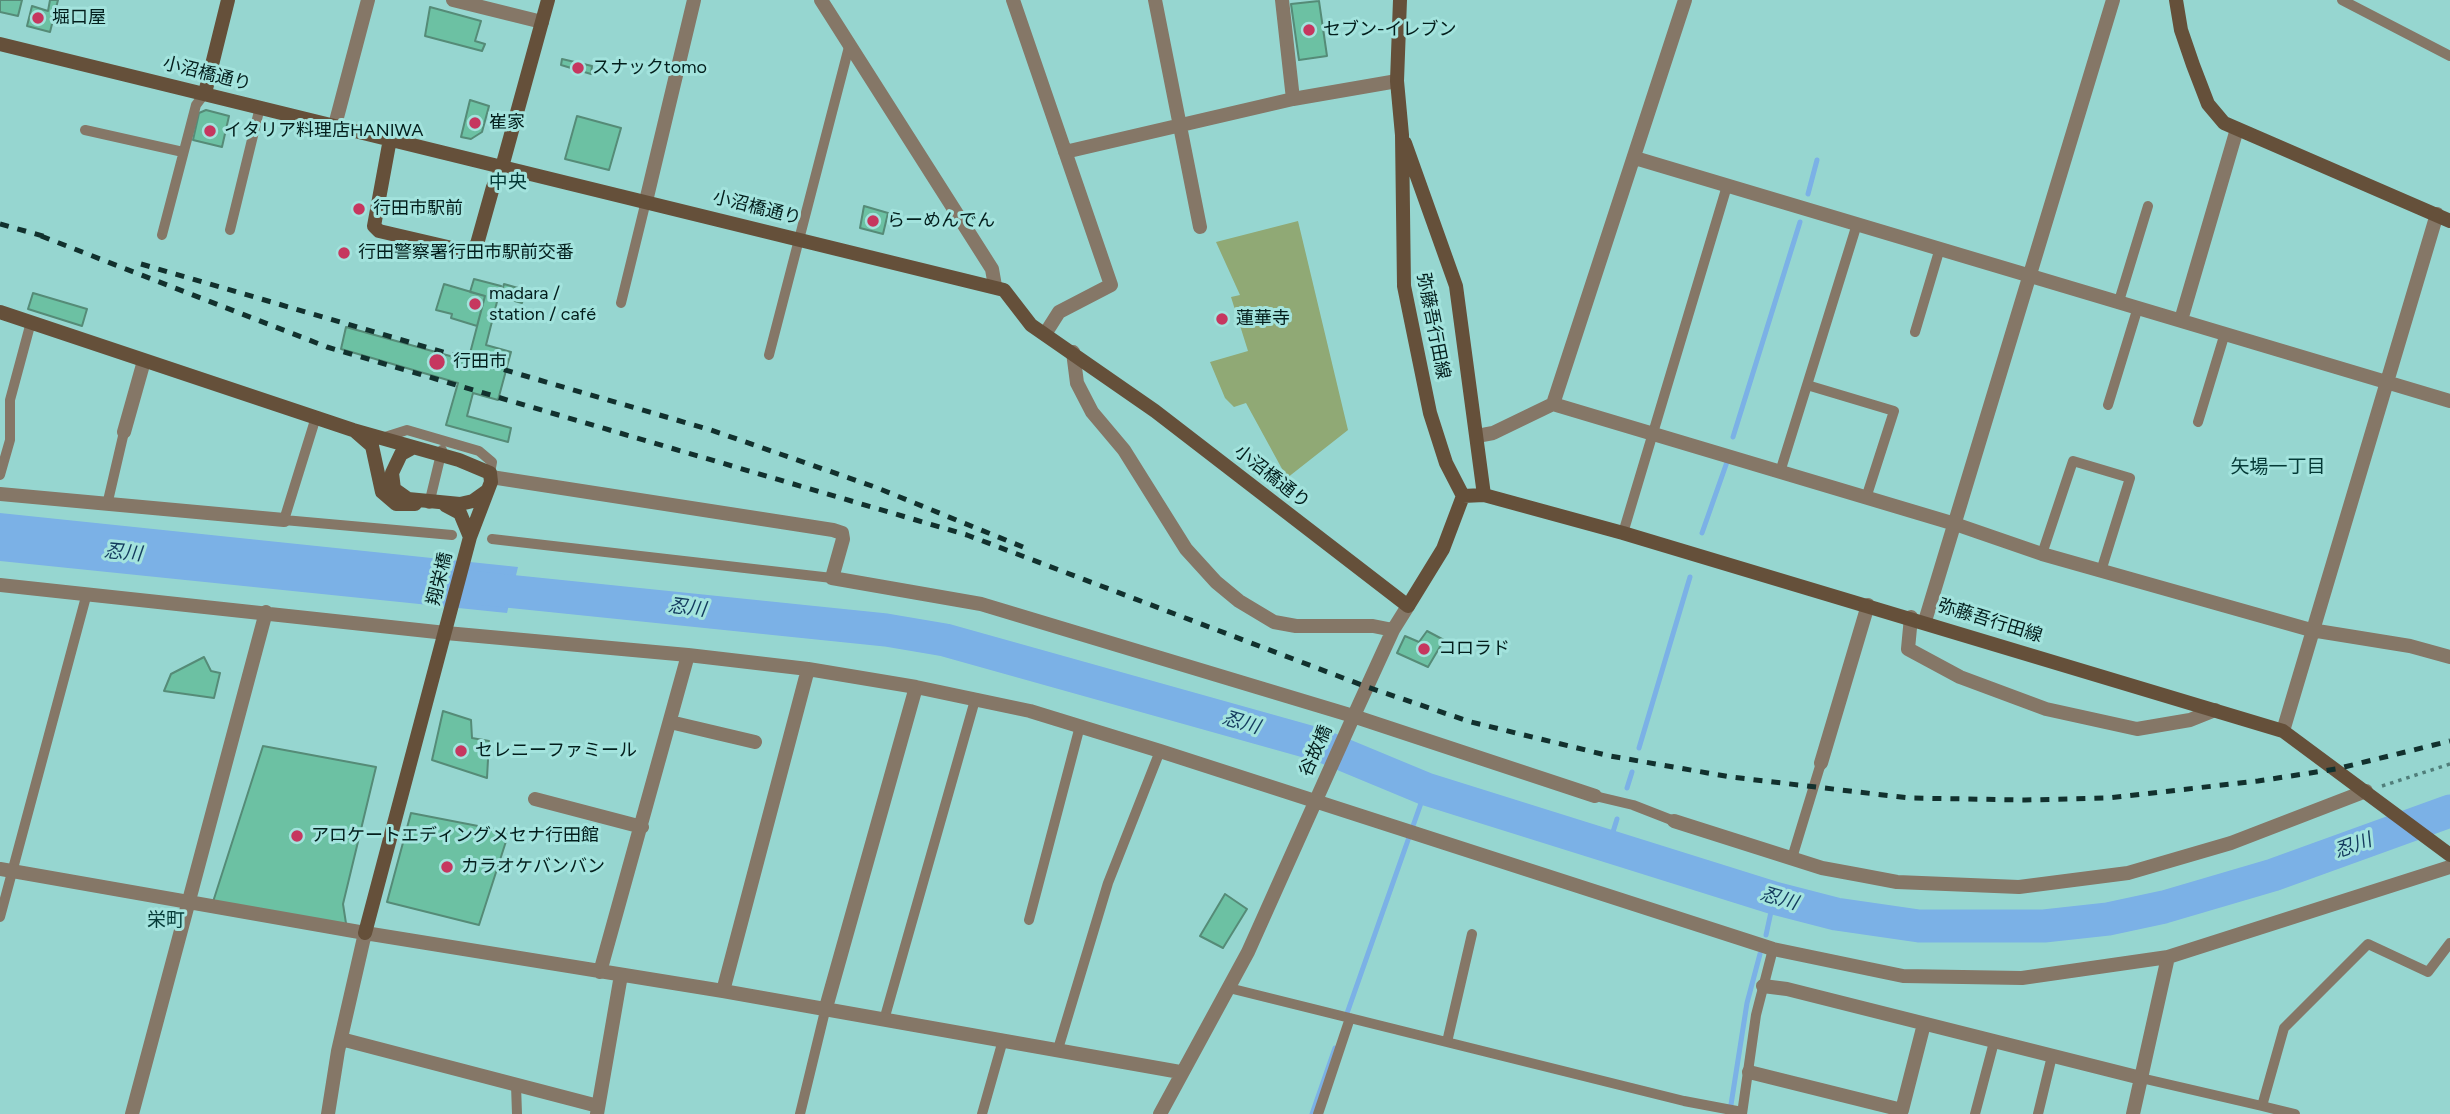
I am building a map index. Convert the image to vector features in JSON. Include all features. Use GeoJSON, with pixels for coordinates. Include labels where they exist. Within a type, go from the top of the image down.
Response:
{"type":"FeatureCollection","features":[{"type":"Feature","properties":{"kind":"street"},"geometry":{"type":"LineString","coordinates":[[205,93],[228,0]]}},
{"type":"Feature","properties":{"kind":"street"},"geometry":{"type":"LineString","coordinates":[[335,125],[368,0]]}},
{"type":"Feature","properties":{"kind":"street"},"geometry":{"type":"LineString","coordinates":[[453,0],[542,22]]}},
{"type":"Feature","properties":{"kind":"street"},"geometry":{"type":"LineString","coordinates":[[390,139],[374,226],[379,231],[464,251],[472,249],[477,244],[493,187],[502,167],[548,0]]}},
{"type":"Feature","properties":{"kind":"street"},"geometry":{"type":"LineString","coordinates":[[646,201],[694,0]]}},
{"type":"Feature","properties":{"kind":"street"},"geometry":{"type":"LineString","coordinates":[[821,0],[992,269],[995,286]]}},
{"type":"Feature","properties":{"kind":"street"},"geometry":{"type":"LineString","coordinates":[[1013,0],[1111,285],[1059,312],[1045,334]]}},
{"type":"Feature","properties":{"kind":"street"},"geometry":{"type":"LineString","coordinates":[[1155,0],[1182,125],[1200,227]]}},
{"type":"Feature","properties":{"kind":"street"},"geometry":{"type":"LineString","coordinates":[[1282,0],[1293,99]]}},
{"type":"Feature","properties":{"kind":"street","name":"弥藤吾行田線"},"geometry":{"type":"LineString","coordinates":[[1400,0],[1397,81],[1402,135],[1404,286],[1430,412],[1446,463],[1463,496],[1484,495],[1623,533],[1918,619],[2283,731],[2450,855]]}},
{"type":"Feature","properties":{"kind":"street"},"geometry":{"type":"LineString","coordinates":[[1553,404],[1685,0]]}},
{"type":"Feature","properties":{"kind":"street"},"geometry":{"type":"LineString","coordinates":[[2113,0],[1955,524],[1908,649],[1960,677],[2046,709],[2137,729],[2190,720],[2215,710]]}},
{"type":"Feature","properties":{"kind":"street"},"geometry":{"type":"LineString","coordinates":[[2176,0],[2181,30],[2208,104],[2224,123],[2443,218],[2311,630],[2283,731]]}},
{"type":"Feature","properties":{"kind":"street","name":"小沼橋通り"},"geometry":{"type":"LineString","coordinates":[[0,44],[995,286],[1009,293],[1031,325],[1155,411],[1408,606]]}},
{"type":"Feature","properties":{"kind":"street"},"geometry":{"type":"LineString","coordinates":[[1065,152],[1293,99],[1397,81]]}},
{"type":"Feature","properties":{"kind":"street"},"geometry":{"type":"LineString","coordinates":[[2181,320],[2236,129]]}},
{"type":"Feature","properties":{"kind":"street","name":"弥藤吾行田線"},"geometry":{"type":"LineString","coordinates":[[1402,135],[1451,265],[1484,495]]}},
{"type":"Feature","properties":{"kind":"street"},"geometry":{"type":"LineString","coordinates":[[1635,158],[2450,401]]}},
{"type":"Feature","properties":{"kind":"street"},"geometry":{"type":"LineString","coordinates":[[0,312],[353,430],[385,437],[412,448],[443,448],[490,480],[833,530],[842,533],[843,539],[832,578],[981,604],[1595,796]]}},
{"type":"Feature","properties":{"kind":"street"},"geometry":{"type":"LineString","coordinates":[[1073,352],[1077,383],[1092,412],[1124,450],[1186,549],[1216,582],[1239,601],[1274,622],[1296,626],[1373,626],[1393,630]]}},
{"type":"Feature","properties":{"kind":"street"},"geometry":{"type":"LineString","coordinates":[[124,432],[144,361]]}},
{"type":"Feature","properties":{"kind":"street"},"geometry":{"type":"LineString","coordinates":[[1477,436],[1493,433],[1553,404],[1955,524],[2101,571],[2311,630],[2410,646],[2450,657]]}},
{"type":"Feature","properties":{"kind":"street"},"geometry":{"type":"LineString","coordinates":[[353,430],[372,446],[382,492],[390,500],[403,506],[467,504],[490,480]]}},
{"type":"Feature","properties":{"kind":"street"},"geometry":{"type":"LineString","coordinates":[[412,448],[401,454],[394,465],[392,483],[399,494],[460,513],[470,540]]}},
{"type":"Feature","properties":{"kind":"street","name":"翔栄橋"},"geometry":{"type":"LineString","coordinates":[[365,933],[470,540],[490,480]]}},
{"type":"Feature","properties":{"kind":"street"},"geometry":{"type":"LineString","coordinates":[[0,494],[284,520]]}},
{"type":"Feature","properties":{"kind":"street"},"geometry":{"type":"LineString","coordinates":[[1408,606],[1443,549],[1463,496]]}},
{"type":"Feature","properties":{"kind":"street"},"geometry":{"type":"LineString","coordinates":[[0,585],[688,655],[808,669],[916,687],[1080,726],[1316,799],[1773,949],[1868,971],[1979,979],[2068,973],[2168,957],[2450,867]]}},
{"type":"Feature","properties":{"kind":"street"},"geometry":{"type":"LineString","coordinates":[[1821,763],[1868,605]]}},
{"type":"Feature","properties":{"kind":"street","name":"谷故橋"},"geometry":{"type":"LineString","coordinates":[[1160,1114],[1180,1072],[1229,988],[1393,630],[1408,606]]}},
{"type":"Feature","properties":{"kind":"street"},"geometry":{"type":"LineString","coordinates":[[132,1114],[266,612]]}},
{"type":"Feature","properties":{"kind":"street"},"geometry":{"type":"LineString","coordinates":[[600,972],[688,655]]}},
{"type":"Feature","properties":{"kind":"street"},"geometry":{"type":"LineString","coordinates":[[723,991],[808,669]]}},
{"type":"Feature","properties":{"kind":"street"},"geometry":{"type":"LineString","coordinates":[[825,1011],[916,687]]}},
{"type":"Feature","properties":{"kind":"street"},"geometry":{"type":"LineString","coordinates":[[670,722],[755,742]]}},
{"type":"Feature","properties":{"kind":"street"},"geometry":{"type":"LineString","coordinates":[[1674,821],[1822,868],[1897,882],[2019,887],[2128,873],[2231,843],[2371,794]]}},
{"type":"Feature","properties":{"kind":"street"},"geometry":{"type":"LineString","coordinates":[[535,799],[642,827]]}},
{"type":"Feature","properties":{"kind":"street"},"geometry":{"type":"LineString","coordinates":[[7,871],[723,991],[1180,1072]]}},
{"type":"Feature","properties":{"kind":"street"},"geometry":{"type":"LineString","coordinates":[[328,1114],[341,1039],[365,933]]}},
{"type":"Feature","properties":{"kind":"street"},"geometry":{"type":"LineString","coordinates":[[2133,1114],[2168,957]]}},
{"type":"Feature","properties":{"kind":"street"},"geometry":{"type":"LineString","coordinates":[[341,1039],[516,1085],[598,1110],[621,975]]}},
{"type":"Feature","properties":{"kind":"street"},"geometry":{"type":"LineString","coordinates":[[1763,986],[1787,989],[2141,1077]]}},
{"type":"Feature","properties":{"kind":"street"},"geometry":{"type":"LineString","coordinates":[[1749,1072],[1902,1110],[1924,1024]]}},
{"type":"Feature","properties":{"kind":"lane"},"geometry":{"type":"LineString","coordinates":[[2342,0],[2450,56]]}},
{"type":"Feature","properties":{"kind":"lane"},"geometry":{"type":"LineString","coordinates":[[769,355],[850,42]]}},
{"type":"Feature","properties":{"kind":"lane"},"geometry":{"type":"LineString","coordinates":[[162,235],[196,105],[205,93]]}},
{"type":"Feature","properties":{"kind":"lane"},"geometry":{"type":"LineString","coordinates":[[230,230],[260,107]]}},
{"type":"Feature","properties":{"kind":"lane"},"geometry":{"type":"LineString","coordinates":[[85,130],[183,152]]}},
{"type":"Feature","properties":{"kind":"lane"},"geometry":{"type":"LineString","coordinates":[[1623,533],[1727,186]]}},
{"type":"Feature","properties":{"kind":"lane"},"geometry":{"type":"LineString","coordinates":[[621,303],[646,201]]}},
{"type":"Feature","properties":{"kind":"lane"},"geometry":{"type":"LineString","coordinates":[[2119,301],[2148,206]]}},
{"type":"Feature","properties":{"kind":"lane"},"geometry":{"type":"LineString","coordinates":[[1780,472],[1857,224]]}},
{"type":"Feature","properties":{"kind":"lane"},"geometry":{"type":"LineString","coordinates":[[1914,332],[1940,248]]}},
{"type":"Feature","properties":{"kind":"lane"},"geometry":{"type":"LineString","coordinates":[[2108,405],[2138,307]]}},
{"type":"Feature","properties":{"kind":"lane"},"geometry":{"type":"LineString","coordinates":[[0,475],[10,440],[9,400],[31,322]]}},
{"type":"Feature","properties":{"kind":"lane"},"geometry":{"type":"LineString","coordinates":[[2198,422],[2225,333]]}},
{"type":"Feature","properties":{"kind":"lane"},"geometry":{"type":"LineString","coordinates":[[1807,385],[1894,411],[1866,498]]}},
{"type":"Feature","properties":{"kind":"lane"},"geometry":{"type":"LineString","coordinates":[[316,417],[284,520],[452,535]]}},
{"type":"Feature","properties":{"kind":"lane"},"geometry":{"type":"LineString","coordinates":[[385,437],[407,430],[443,448],[431,504]]}},
{"type":"Feature","properties":{"kind":"lane"},"geometry":{"type":"LineString","coordinates":[[107,505],[124,442],[124,432]]}},
{"type":"Feature","properties":{"kind":"lane"},"geometry":{"type":"LineString","coordinates":[[2042,554],[2073,461],[2130,478],[2101,571]]}},
{"type":"Feature","properties":{"kind":"lane"},"geometry":{"type":"LineString","coordinates":[[492,539],[832,578]]}},
{"type":"Feature","properties":{"kind":"lane"},"geometry":{"type":"LineString","coordinates":[[0,917],[7,871],[87,593]]}},
{"type":"Feature","properties":{"kind":"lane"},"geometry":{"type":"LineString","coordinates":[[884,1020],[975,700]]}},
{"type":"Feature","properties":{"kind":"lane"},"geometry":{"type":"LineString","coordinates":[[1028,919],[1080,726]]}},
{"type":"Feature","properties":{"kind":"lane"},"geometry":{"type":"LineString","coordinates":[[1058,1049],[1108,883],[1160,751]]}},
{"type":"Feature","properties":{"kind":"lane"},"geometry":{"type":"LineString","coordinates":[[1792,858],[1821,763]]}},
{"type":"Feature","properties":{"kind":"lane"},"geometry":{"type":"LineString","coordinates":[[1595,796],[1633,805],[1674,821]]}},
{"type":"Feature","properties":{"kind":"lane"},"geometry":{"type":"LineString","coordinates":[[1447,1042],[1472,934]]}},
{"type":"Feature","properties":{"kind":"lane"},"geometry":{"type":"LineString","coordinates":[[2262,1106],[2284,1028],[2368,944],[2428,972],[2450,943]]}},
{"type":"Feature","properties":{"kind":"lane"},"geometry":{"type":"LineString","coordinates":[[1229,988],[1742,1113],[1763,986],[1773,949]]}},
{"type":"Feature","properties":{"kind":"lane"},"geometry":{"type":"LineString","coordinates":[[800,1114],[825,1011]]}},
{"type":"Feature","properties":{"kind":"lane"},"geometry":{"type":"LineString","coordinates":[[1318,1114],[1350,1018]]}},
{"type":"Feature","properties":{"kind":"lane"},"geometry":{"type":"LineString","coordinates":[[982,1114],[1003,1040]]}},
{"type":"Feature","properties":{"kind":"lane"},"geometry":{"type":"LineString","coordinates":[[1975,1114],[1994,1042]]}},
{"type":"Feature","properties":{"kind":"lane"},"geometry":{"type":"LineString","coordinates":[[2038,1114],[2052,1056]]}},
{"type":"Feature","properties":{"kind":"lane"},"geometry":{"type":"LineString","coordinates":[[2141,1077],[2295,1114]]}},
{"type":"Feature","properties":{"kind":"lane"},"geometry":{"type":"LineString","coordinates":[[516,1085],[517,1114]]}},
{"type":"Feature","properties":{"kind":"path"},"geometry":{"type":"LineString","coordinates":[[2371,794],[2450,764]]}},
{"type":"Feature","properties":{"kind":"green space"},"geometry":{"type":"Polygon","coordinates":[[[1298,221],[1348,430],[1287,478],[1246,403],[1234,407],[1225,398],[1210,362],[1248,351],[1231,297],[1240,295],[1216,242],[1298,221]]]}},
{"type":"Feature","properties":{"kind":"water"},"geometry":{"type":"Polygon","coordinates":[[[0,513],[518,567],[507,613],[0,561],[0,513]]]}},
{"type":"Feature","properties":{"kind":"building"},"geometry":{"type":"Polygon","coordinates":[[[0,0],[22,0],[18,16],[0,12],[0,0]]]}},
{"type":"Feature","properties":{"kind":"building"},"geometry":{"type":"Polygon","coordinates":[[[50,0],[58,0],[50,32],[27,26],[32,6],[48,11],[50,0]]]}},
{"type":"Feature","properties":{"kind":"building"},"geometry":{"type":"Polygon","coordinates":[[[1319,1],[1327,56],[1299,60],[1291,4],[1319,1]]]}},
{"type":"Feature","properties":{"kind":"building"},"geometry":{"type":"Polygon","coordinates":[[[430,7],[481,21],[475,41],[485,44],[482,51],[425,36],[430,7]]]}},
{"type":"Feature","properties":{"kind":"building"},"geometry":{"type":"Polygon","coordinates":[[[562,59],[592,66],[591,74],[561,65],[562,59]]]}},
{"type":"Feature","properties":{"kind":"building"},"geometry":{"type":"Polygon","coordinates":[[[470,100],[489,106],[482,132],[471,139],[461,137],[470,100]]]}},
{"type":"Feature","properties":{"kind":"building"},"geometry":{"type":"Polygon","coordinates":[[[206,110],[229,116],[222,147],[193,140],[199,113],[206,110]]]}},
{"type":"Feature","properties":{"kind":"building"},"geometry":{"type":"Polygon","coordinates":[[[577,116],[621,128],[609,170],[565,159],[577,116]]]}},
{"type":"Feature","properties":{"kind":"building"},"geometry":{"type":"Polygon","coordinates":[[[864,206],[888,213],[883,234],[860,228],[864,206]]]}},
{"type":"Feature","properties":{"kind":"building"},"geometry":{"type":"Polygon","coordinates":[[[474,279],[501,286],[486,345],[511,352],[498,400],[473,393],[467,416],[511,428],[508,442],[446,425],[458,383],[341,349],[346,327],[468,361],[485,296],[470,292],[474,279]]]}},
{"type":"Feature","properties":{"kind":"building"},"geometry":{"type":"Polygon","coordinates":[[[444,284],[485,296],[477,326],[436,310],[444,284]]]}},
{"type":"Feature","properties":{"kind":"building"},"geometry":{"type":"Polygon","coordinates":[[[504,284],[525,290],[522,303],[500,297],[504,284]]]}},
{"type":"Feature","properties":{"kind":"building"},"geometry":{"type":"Polygon","coordinates":[[[33,293],[87,309],[82,326],[28,309],[33,293]]]}},
{"type":"Feature","properties":{"kind":"building"},"geometry":{"type":"Polygon","coordinates":[[[1427,631],[1444,640],[1428,667],[1397,653],[1405,636],[1419,642],[1427,631]]]}},
{"type":"Feature","properties":{"kind":"building"},"geometry":{"type":"Polygon","coordinates":[[[204,657],[211,671],[220,673],[214,698],[164,691],[171,674],[204,657]]]}},
{"type":"Feature","properties":{"kind":"building","name":"セレニーファミール"},"geometry":{"type":"Polygon","coordinates":[[[443,711],[471,720],[472,738],[489,741],[487,778],[432,760],[443,711]]]}},
{"type":"Feature","properties":{"kind":"building","name":"アロケートエディングメセナ行田館"},"geometry":{"type":"Polygon","coordinates":[[[263,746],[376,767],[343,904],[347,930],[212,905],[263,746]]]}},
{"type":"Feature","properties":{"kind":"building","name":"カラオケバンバン"},"geometry":{"type":"Polygon","coordinates":[[[411,813],[509,832],[479,925],[387,902],[411,813]]]}},
{"type":"Feature","properties":{"kind":"building"},"geometry":{"type":"Polygon","coordinates":[[[1225,894],[1247,909],[1223,948],[1200,936],[1225,894]]]}},
{"type":"Feature","properties":{"kind":"waterway"},"geometry":{"type":"LineString","coordinates":[[1808,194],[1817,160]]}},
{"type":"Feature","properties":{"kind":"waterway"},"geometry":{"type":"LineString","coordinates":[[1733,437],[1800,222]]}},
{"type":"Feature","properties":{"kind":"waterway"},"geometry":{"type":"LineString","coordinates":[[1702,533],[1727,462]]}},
{"type":"Feature","properties":{"kind":"waterway"},"geometry":{"type":"LineString","coordinates":[[1639,748],[1690,577]]}},
{"type":"Feature","properties":{"kind":"waterway","name":"忍川"},"geometry":{"type":"LineString","coordinates":[[468,587],[886,630],[945,640],[1320,745],[1426,789],[1774,898],[1836,914],[1919,926],[2044,926],[2108,919],[2164,907],[2273,875],[2450,811]]}},
{"type":"Feature","properties":{"kind":"waterway"},"geometry":{"type":"LineString","coordinates":[[1627,788],[1632,772]]}},
{"type":"Feature","properties":{"kind":"waterway"},"geometry":{"type":"LineString","coordinates":[[1345,1019],[1426,789]]}},
{"type":"Feature","properties":{"kind":"waterway"},"geometry":{"type":"LineString","coordinates":[[1608,848],[1617,819]]}},
{"type":"Feature","properties":{"kind":"waterway"},"geometry":{"type":"LineString","coordinates":[[1766,935],[1774,898]]}},
{"type":"Feature","properties":{"kind":"waterway"},"geometry":{"type":"LineString","coordinates":[[1730,1111],[1747,1003],[1760,954]]}},
{"type":"Feature","properties":{"kind":"waterway"},"geometry":{"type":"LineString","coordinates":[[1312,1114],[1335,1048]]}},
{"type":"Feature","properties":{"kind":"railway"},"geometry":{"type":"LineString","coordinates":[[0,224],[50,238]]}},
{"type":"Feature","properties":{"kind":"railway"},"geometry":{"type":"LineString","coordinates":[[41,236],[327,347],[967,535],[1367,687],[1471,722],[1610,756],[1731,777],[1909,798],[2025,800],[2108,798],[2258,781],[2336,769],[2450,741]]}},
{"type":"Feature","properties":{"kind":"railway"},"geometry":{"type":"LineString","coordinates":[[141,264],[711,430],[875,487],[1023,547]]}},
{"type":"Feature","properties":{"kind":"place","name":"堀口屋"},"geometry":{"type":"Point","coordinates":[38,18]}},
{"type":"Feature","properties":{"kind":"place","name":"セブン-イレブン"},"geometry":{"type":"Point","coordinates":[1309,30]}},
{"type":"Feature","properties":{"kind":"place","name":"スナックtomo"},"geometry":{"type":"Point","coordinates":[578,68]}},
{"type":"Feature","properties":{"kind":"place","name":"崔家"},"geometry":{"type":"Point","coordinates":[475,123]}},
{"type":"Feature","properties":{"kind":"place","name":"イタリア料理店HANIWA"},"geometry":{"type":"Point","coordinates":[210,131]}},
{"type":"Feature","properties":{"kind":"place","name":"行田市駅前"},"geometry":{"type":"Point","coordinates":[359,209]}},
{"type":"Feature","properties":{"kind":"place","name":"らーめんでん"},"geometry":{"type":"Point","coordinates":[873,221]}},
{"type":"Feature","properties":{"kind":"place","name":"行田警察署行田市駅前交番"},"geometry":{"type":"Point","coordinates":[344,253]}},
{"type":"Feature","properties":{"kind":"place","name":"madara / station / café"},"geometry":{"type":"Point","coordinates":[475,304]}},
{"type":"Feature","properties":{"kind":"place","name":"蓮華寺"},"geometry":{"type":"Point","coordinates":[1222,319]}},
{"type":"Feature","properties":{"kind":"place","name":"行田市"},"geometry":{"type":"Point","coordinates":[437,362]}},
{"type":"Feature","properties":{"kind":"place","name":"コロラド"},"geometry":{"type":"Point","coordinates":[1424,649]}},
{"type":"Feature","properties":{"kind":"place","name":"セレニーファミール"},"geometry":{"type":"Point","coordinates":[461,751]}},
{"type":"Feature","properties":{"kind":"place","name":"アロケートエディングメセナ行田館"},"geometry":{"type":"Point","coordinates":[297,836]}},
{"type":"Feature","properties":{"kind":"place","name":"カラオケバンバン"},"geometry":{"type":"Point","coordinates":[447,867]}},
{"type":"Feature","properties":{"kind":"district","name":"中央"},"geometry":{"type":"Point","coordinates":[508,182]}},
{"type":"Feature","properties":{"kind":"district","name":"矢場一丁目"},"geometry":{"type":"Point","coordinates":[2278,467]}},
{"type":"Feature","properties":{"kind":"district","name":"栄町"},"geometry":{"type":"Point","coordinates":[166,920]}}]}
